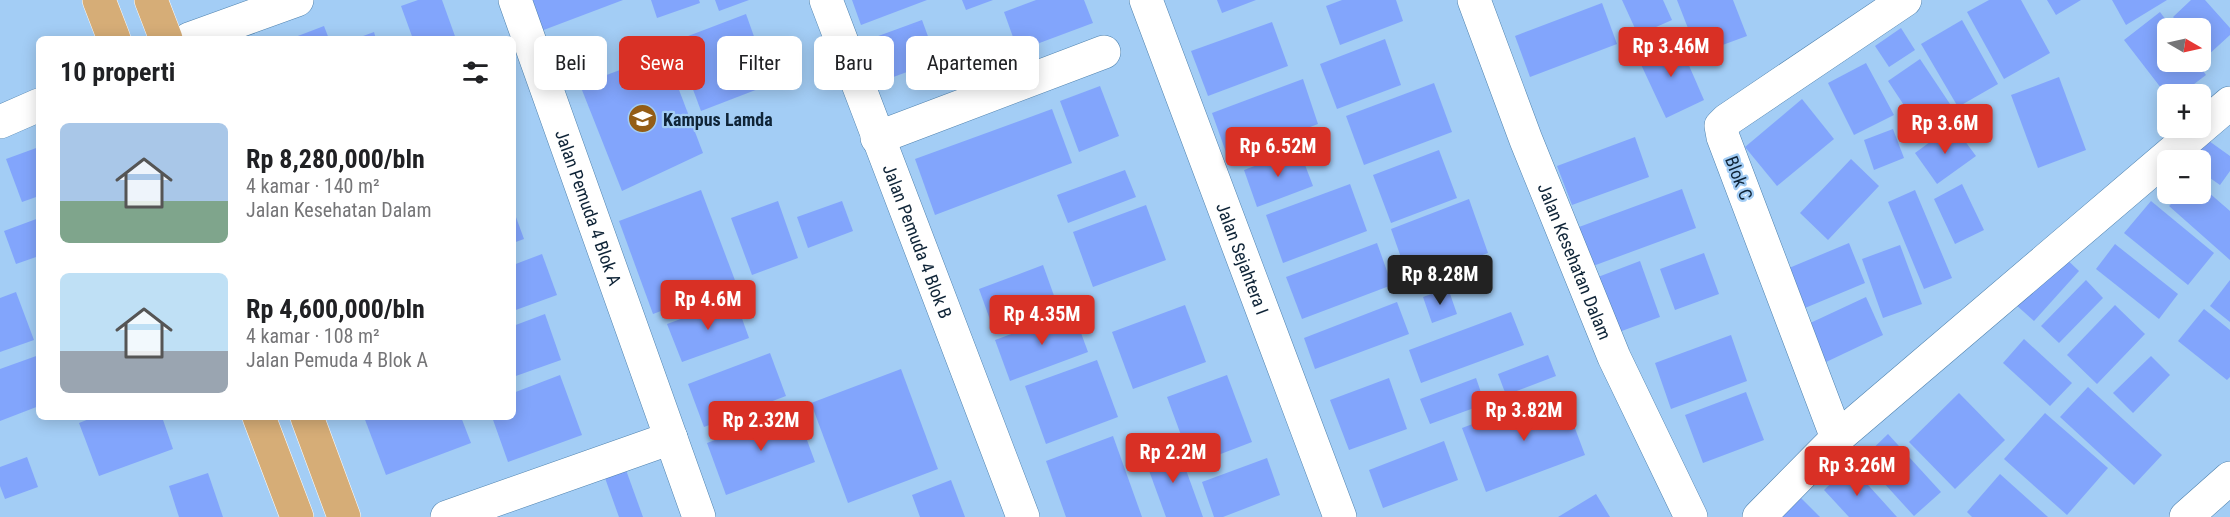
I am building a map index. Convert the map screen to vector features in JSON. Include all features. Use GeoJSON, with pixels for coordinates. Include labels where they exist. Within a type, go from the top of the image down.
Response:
{"type":"FeatureCollection","features":[{"type":"Feature","properties":{"kind":"main road"},"geometry":{"type":"LineString","coordinates":[[99,0],[113,36]]}},
{"type":"Feature","properties":{"kind":"main road"},"geometry":{"type":"LineString","coordinates":[[151,0],[165,36]]}},
{"type":"Feature","properties":{"kind":"main road"},"geometry":{"type":"LineString","coordinates":[[260,420],[297,517]]}},
{"type":"Feature","properties":{"kind":"main road"},"geometry":{"type":"LineString","coordinates":[[308,420],[344,517]]}},
{"type":"Feature","properties":{"kind":"street"},"geometry":{"type":"LineString","coordinates":[[197,36],[297,0]]}},
{"type":"Feature","properties":{"kind":"street","name":"Jalan Pemuda 4 Blok A"},"geometry":{"type":"LineString","coordinates":[[515,0],[699,517]]}},
{"type":"Feature","properties":{"kind":"street","name":"Jalan Pemuda 4 Blok B"},"geometry":{"type":"LineString","coordinates":[[826,0],[1023,517]]}},
{"type":"Feature","properties":{"kind":"street","name":"Jalan Sejahtera I"},"geometry":{"type":"LineString","coordinates":[[1146,0],[1341,517]]}},
{"type":"Feature","properties":{"kind":"street","name":"Jalan Kesehatan Dalam"},"geometry":{"type":"LineString","coordinates":[[1474,0],[1526,140],[1614,357],[1691,517]]}},
{"type":"Feature","properties":{"kind":"street","name":"Blok C"},"geometry":{"type":"LineString","coordinates":[[1837,438],[1721,126],[1905,0]]}},
{"type":"Feature","properties":{"kind":"street"},"geometry":{"type":"LineString","coordinates":[[877,138],[1104,52]]}},
{"type":"Feature","properties":{"kind":"street"},"geometry":{"type":"LineString","coordinates":[[1758,517],[1837,438],[2230,103]]}},
{"type":"Feature","properties":{"kind":"street"},"geometry":{"type":"LineString","coordinates":[[0,122],[36,106]]}},
{"type":"Feature","properties":{"kind":"street"},"geometry":{"type":"LineString","coordinates":[[447,517],[671,438]]}},
{"type":"Feature","properties":{"kind":"street"},"geometry":{"type":"LineString","coordinates":[[2186,517],[2230,478]]}},
{"type":"Feature","properties":{"kind":"building"},"geometry":{"type":"Polygon","coordinates":[[[418,0],[442,0],[455,36],[412,36],[401,6],[418,0]]]}},
{"type":"Feature","properties":{"kind":"building"},"geometry":{"type":"Polygon","coordinates":[[[530,0],[623,0],[541,31],[530,0]]]}},
{"type":"Feature","properties":{"kind":"building"},"geometry":{"type":"Polygon","coordinates":[[[651,0],[699,0],[700,3],[657,18],[651,0]]]}},
{"type":"Feature","properties":{"kind":"building"},"geometry":{"type":"Polygon","coordinates":[[[715,0],[749,0],[719,11],[715,0]]]}},
{"type":"Feature","properties":{"kind":"building"},"geometry":{"type":"Polygon","coordinates":[[[852,0],[927,0],[861,25],[852,0]]]}},
{"type":"Feature","properties":{"kind":"building"},"geometry":{"type":"Polygon","coordinates":[[[962,0],[993,0],[966,10],[962,0]]]}},
{"type":"Feature","properties":{"kind":"building"},"geometry":{"type":"Polygon","coordinates":[[[1036,0],[1084,0],[1093,23],[1039,43],[1039,36],[1013,36],[1004,12],[1036,0]]]}},
{"type":"Feature","properties":{"kind":"building"},"geometry":{"type":"Polygon","coordinates":[[[1217,0],[1256,0],[1222,13],[1217,0]]]}},
{"type":"Feature","properties":{"kind":"building"},"geometry":{"type":"Polygon","coordinates":[[[1342,0],[1396,0],[1403,21],[1340,45],[1326,6],[1342,0]]]}},
{"type":"Feature","properties":{"kind":"building"},"geometry":{"type":"Polygon","coordinates":[[[1622,0],[1663,0],[1672,20],[1638,35],[1622,0]]]}},
{"type":"Feature","properties":{"kind":"building"},"geometry":{"type":"Polygon","coordinates":[[[1677,0],[1733,0],[1747,36],[1698,54],[1677,0]]]}},
{"type":"Feature","properties":{"kind":"building"},"geometry":{"type":"Polygon","coordinates":[[[1989,0],[2021,0],[2050,53],[2004,79],[1967,12],[1989,0]]]}},
{"type":"Feature","properties":{"kind":"building"},"geometry":{"type":"Polygon","coordinates":[[[2047,0],[2081,0],[2056,15],[2047,0]]]}},
{"type":"Feature","properties":{"kind":"building"},"geometry":{"type":"Polygon","coordinates":[[[2112,0],[2167,0],[2126,25],[2112,0]]]}},
{"type":"Feature","properties":{"kind":"building"},"geometry":{"type":"Polygon","coordinates":[[[2191,0],[2205,0],[2230,28],[2230,35],[2211,52],[2211,18],[2173,17],[2191,0]]]}},
{"type":"Feature","properties":{"kind":"building"},"geometry":{"type":"Polygon","coordinates":[[[1602,3],[1617,44],[1530,77],[1515,36],[1602,3]]]}},
{"type":"Feature","properties":{"kind":"building"},"geometry":{"type":"Polygon","coordinates":[[[2160,12],[2164,18],[2157,18],[2157,72],[2204,72],[2206,75],[2194,84],[2158,84],[2124,40],[2160,12]]]}},
{"type":"Feature","properties":{"kind":"building"},"geometry":{"type":"Polygon","coordinates":[[[746,14],[754,36],[717,36],[717,90],[755,90],[701,111],[693,90],[705,90],[705,36],[688,36],[746,14]]]}},
{"type":"Feature","properties":{"kind":"building"},"geometry":{"type":"Polygon","coordinates":[[[922,20],[928,36],[906,36],[906,72],[894,77],[894,36],[878,36],[922,20]]]}},
{"type":"Feature","properties":{"kind":"building"},"geometry":{"type":"Polygon","coordinates":[[[1962,20],[1998,84],[1958,107],[1921,44],[1962,20]]]}},
{"type":"Feature","properties":{"kind":"building"},"geometry":{"type":"Polygon","coordinates":[[[1272,22],[1288,66],[1208,96],[1191,51],[1272,22]]]}},
{"type":"Feature","properties":{"kind":"building"},"geometry":{"type":"Polygon","coordinates":[[[324,26],[328,36],[298,36],[324,26]]]}},
{"type":"Feature","properties":{"kind":"building"},"geometry":{"type":"Polygon","coordinates":[[[1901,28],[1915,50],[1889,67],[1875,46],[1901,28]]]}},
{"type":"Feature","properties":{"kind":"building"},"geometry":{"type":"Polygon","coordinates":[[[374,32],[375,36],[363,36],[374,32]]]}},
{"type":"Feature","properties":{"kind":"building"},"geometry":{"type":"Polygon","coordinates":[[[1677,38],[1704,100],[1666,118],[1637,56],[1677,38]]]}},
{"type":"Feature","properties":{"kind":"building"},"geometry":{"type":"Polygon","coordinates":[[[1385,39],[1401,85],[1337,109],[1320,64],[1385,39]]]}},
{"type":"Feature","properties":{"kind":"building"},"geometry":{"type":"Polygon","coordinates":[[[1920,59],[1954,110],[1921,131],[1888,81],[1920,59]]]}},
{"type":"Feature","properties":{"kind":"building"},"geometry":{"type":"Polygon","coordinates":[[[1866,63],[1894,115],[1854,135],[1828,83],[1866,63]]]}},
{"type":"Feature","properties":{"kind":"building","name":"Kampus Lamda"},"geometry":{"type":"Polygon","coordinates":[[[619,70],[619,90],[679,90],[703,153],[622,191],[582,90],[607,90],[607,75],[619,70]]]}},
{"type":"Feature","properties":{"kind":"building"},"geometry":{"type":"Polygon","coordinates":[[[2059,77],[2086,150],[2038,168],[2011,95],[2059,77]]]}},
{"type":"Feature","properties":{"kind":"building"},"geometry":{"type":"Polygon","coordinates":[[[1303,79],[1318,124],[1228,158],[1212,113],[1303,79]]]}},
{"type":"Feature","properties":{"kind":"building"},"geometry":{"type":"Polygon","coordinates":[[[1434,83],[1452,132],[1364,165],[1346,116],[1434,83]]]}},
{"type":"Feature","properties":{"kind":"building"},"geometry":{"type":"Polygon","coordinates":[[[1100,86],[1119,136],[1079,152],[1060,101],[1100,86]]]}},
{"type":"Feature","properties":{"kind":"building"},"geometry":{"type":"Polygon","coordinates":[[[1802,99],[1834,139],[1777,186],[1745,147],[1802,99]]]}},
{"type":"Feature","properties":{"kind":"building"},"geometry":{"type":"Polygon","coordinates":[[[1052,109],[1072,163],[935,215],[915,159],[1052,109]]]}},
{"type":"Feature","properties":{"kind":"building"},"geometry":{"type":"Polygon","coordinates":[[[1953,125],[1976,156],[1937,184],[1915,153],[1953,125]]]}},
{"type":"Feature","properties":{"kind":"building"},"geometry":{"type":"Polygon","coordinates":[[[1893,129],[1904,158],[1874,170],[1864,140],[1893,129]]]}},
{"type":"Feature","properties":{"kind":"building"},"geometry":{"type":"Polygon","coordinates":[[[1635,137],[1649,177],[1572,205],[1557,166],[1635,137]]]}},
{"type":"Feature","properties":{"kind":"building"},"geometry":{"type":"Polygon","coordinates":[[[2201,138],[2205,138],[2230,156],[2230,171],[2220,185],[2211,179],[2211,150],[2193,150],[2201,138]]]}},
{"type":"Feature","properties":{"kind":"building"},"geometry":{"type":"Polygon","coordinates":[[[36,148],[36,197],[22,202],[6,159],[36,148]]]}},
{"type":"Feature","properties":{"kind":"building"},"geometry":{"type":"Polygon","coordinates":[[[1299,149],[1313,186],[1257,207],[1244,170],[1299,149]]]}},
{"type":"Feature","properties":{"kind":"building"},"geometry":{"type":"Polygon","coordinates":[[[1439,150],[1457,198],[1391,223],[1373,175],[1439,150]]]}},
{"type":"Feature","properties":{"kind":"building"},"geometry":{"type":"Polygon","coordinates":[[[1851,159],[1879,186],[1828,240],[1800,213],[1851,159]]]}},
{"type":"Feature","properties":{"kind":"building"},"geometry":{"type":"Polygon","coordinates":[[[1125,170],[1136,197],[1068,223],[1057,195],[1125,170]]]}},
{"type":"Feature","properties":{"kind":"building"},"geometry":{"type":"Polygon","coordinates":[[[1350,184],[1367,231],[1283,263],[1266,215],[1350,184]]]}},
{"type":"Feature","properties":{"kind":"building"},"geometry":{"type":"Polygon","coordinates":[[[1962,184],[1984,230],[1955,244],[1934,199],[1962,184]]]}},
{"type":"Feature","properties":{"kind":"building"},"geometry":{"type":"Polygon","coordinates":[[[1682,189],[1696,228],[1593,266],[1579,227],[1682,189]]]}},
{"type":"Feature","properties":{"kind":"building"},"geometry":{"type":"Polygon","coordinates":[[[701,190],[736,283],[653,314],[619,221],[701,190]]]}},
{"type":"Feature","properties":{"kind":"building"},"geometry":{"type":"Polygon","coordinates":[[[1915,190],[1952,278],[1924,289],[1888,202],[1915,190]]]}},
{"type":"Feature","properties":{"kind":"building"},"geometry":{"type":"Polygon","coordinates":[[[2211,195],[2230,211],[2230,260],[2169,206],[2171,204],[2211,204],[2211,195]]]}},
{"type":"Feature","properties":{"kind":"building"},"geometry":{"type":"Polygon","coordinates":[[[1469,199],[1488,253],[1410,283],[1391,229],[1469,199]]]}},
{"type":"Feature","properties":{"kind":"building"},"geometry":{"type":"Polygon","coordinates":[[[778,201],[798,258],[752,275],[731,218],[778,201]]]}},
{"type":"Feature","properties":{"kind":"building"},"geometry":{"type":"Polygon","coordinates":[[[842,201],[853,231],[808,248],[797,217],[842,201]]]}},
{"type":"Feature","properties":{"kind":"building"},"geometry":{"type":"Polygon","coordinates":[[[2151,201],[2214,253],[2188,285],[2124,233],[2151,201]]]}},
{"type":"Feature","properties":{"kind":"building"},"geometry":{"type":"Polygon","coordinates":[[[1146,205],[1166,260],[1093,287],[1073,232],[1146,205]]]}},
{"type":"Feature","properties":{"kind":"building"},"geometry":{"type":"Polygon","coordinates":[[[516,217],[524,239],[516,242],[516,217]]]}},
{"type":"Feature","properties":{"kind":"building"},"geometry":{"type":"Polygon","coordinates":[[[36,219],[36,257],[16,264],[4,231],[36,219]]]}},
{"type":"Feature","properties":{"kind":"building"},"geometry":{"type":"Polygon","coordinates":[[[1377,243],[1392,285],[1302,319],[1286,277],[1377,243]]]}},
{"type":"Feature","properties":{"kind":"building"},"geometry":{"type":"Polygon","coordinates":[[[1849,243],[1865,283],[1805,308],[1789,268],[1849,243]]]}},
{"type":"Feature","properties":{"kind":"building"},"geometry":{"type":"Polygon","coordinates":[[[2115,244],[2178,294],[2159,319],[2096,269],[2115,244]]]}},
{"type":"Feature","properties":{"kind":"building"},"geometry":{"type":"Polygon","coordinates":[[[1900,245],[1922,304],[1883,318],[1862,259],[1900,245]]]}},
{"type":"Feature","properties":{"kind":"building"},"geometry":{"type":"Polygon","coordinates":[[[1704,253],[1719,294],[1675,310],[1660,269],[1704,253]]]}},
{"type":"Feature","properties":{"kind":"building"},"geometry":{"type":"Polygon","coordinates":[[[2060,253],[2079,271],[2034,321],[2015,304],[2060,253]]]}},
{"type":"Feature","properties":{"kind":"building"},"geometry":{"type":"Polygon","coordinates":[[[542,254],[557,295],[516,310],[516,264],[542,254]]]}},
{"type":"Feature","properties":{"kind":"building"},"geometry":{"type":"Polygon","coordinates":[[[1640,261],[1660,317],[1619,332],[1598,277],[1640,261]]]}},
{"type":"Feature","properties":{"kind":"building"},"geometry":{"type":"Polygon","coordinates":[[[1043,265],[1057,304],[993,328],[979,289],[1043,265]]]}},
{"type":"Feature","properties":{"kind":"building"},"geometry":{"type":"Polygon","coordinates":[[[2086,280],[2103,298],[2059,343],[2041,326],[2086,280]]]}},
{"type":"Feature","properties":{"kind":"building"},"geometry":{"type":"Polygon","coordinates":[[[2230,280],[2230,322],[2210,306],[2230,280]]]}},
{"type":"Feature","properties":{"kind":"building"},"geometry":{"type":"Polygon","coordinates":[[[1448,288],[1457,314],[1432,323],[1423,297],[1448,288]]]}},
{"type":"Feature","properties":{"kind":"building"},"geometry":{"type":"Polygon","coordinates":[[[16,292],[34,340],[0,352],[0,298],[16,292]]]}},
{"type":"Feature","properties":{"kind":"building"},"geometry":{"type":"Polygon","coordinates":[[[1866,297],[1883,335],[1824,363],[1806,325],[1866,297]]]}},
{"type":"Feature","properties":{"kind":"building"},"geometry":{"type":"Polygon","coordinates":[[[735,299],[749,338],[682,362],[667,324],[735,299]]]}},
{"type":"Feature","properties":{"kind":"building"},"geometry":{"type":"Polygon","coordinates":[[[1397,302],[1409,334],[1315,369],[1304,338],[1397,302]]]}},
{"type":"Feature","properties":{"kind":"building"},"geometry":{"type":"Polygon","coordinates":[[[1185,305],[1206,362],[1133,389],[1112,332],[1185,305]]]}},
{"type":"Feature","properties":{"kind":"building"},"geometry":{"type":"Polygon","coordinates":[[[2115,305],[2145,334],[2097,384],[2067,355],[2115,305]]]}},
{"type":"Feature","properties":{"kind":"building"},"geometry":{"type":"Polygon","coordinates":[[[2204,309],[2230,330],[2230,377],[2227,380],[2178,341],[2204,309]]]}},
{"type":"Feature","properties":{"kind":"building"},"geometry":{"type":"Polygon","coordinates":[[[1073,311],[1088,352],[1010,381],[995,340],[1073,311]]]}},
{"type":"Feature","properties":{"kind":"building"},"geometry":{"type":"Polygon","coordinates":[[[1511,312],[1524,345],[1421,383],[1409,350],[1511,312]]]}},
{"type":"Feature","properties":{"kind":"building"},"geometry":{"type":"Polygon","coordinates":[[[545,314],[561,360],[516,376],[516,325],[545,314]]]}},
{"type":"Feature","properties":{"kind":"building"},"geometry":{"type":"Polygon","coordinates":[[[1731,335],[1747,381],[1671,409],[1655,363],[1731,335]]]}},
{"type":"Feature","properties":{"kind":"building"},"geometry":{"type":"Polygon","coordinates":[[[2024,339],[2072,383],[2050,406],[2003,363],[2024,339]]]}},
{"type":"Feature","properties":{"kind":"building"},"geometry":{"type":"Polygon","coordinates":[[[770,353],[786,396],[704,427],[688,384],[770,353]]]}},
{"type":"Feature","properties":{"kind":"building"},"geometry":{"type":"Polygon","coordinates":[[[1548,355],[1556,376],[1506,395],[1498,374],[1548,355]]]}},
{"type":"Feature","properties":{"kind":"building"},"geometry":{"type":"Polygon","coordinates":[[[36,356],[36,407],[0,421],[0,369],[36,356]]]}},
{"type":"Feature","properties":{"kind":"building"},"geometry":{"type":"Polygon","coordinates":[[[2151,356],[2170,375],[2133,413],[2113,393],[2151,356]]]}},
{"type":"Feature","properties":{"kind":"building"},"geometry":{"type":"Polygon","coordinates":[[[1097,360],[1118,417],[1046,444],[1025,386],[1097,360]]]}},
{"type":"Feature","properties":{"kind":"building"},"geometry":{"type":"Polygon","coordinates":[[[901,369],[938,469],[848,503],[811,403],[901,369]]]}},
{"type":"Feature","properties":{"kind":"building"},"geometry":{"type":"Polygon","coordinates":[[[560,375],[582,435],[508,462],[493,420],[516,420],[516,392],[560,375]]]}},
{"type":"Feature","properties":{"kind":"building"},"geometry":{"type":"Polygon","coordinates":[[[1227,375],[1252,442],[1192,465],[1167,397],[1227,375]]]}},
{"type":"Feature","properties":{"kind":"building"},"geometry":{"type":"Polygon","coordinates":[[[1389,378],[1407,429],[1349,450],[1330,400],[1389,378]]]}},
{"type":"Feature","properties":{"kind":"building"},"geometry":{"type":"Polygon","coordinates":[[[1476,378],[1485,404],[1430,424],[1420,399],[1476,378]]]}},
{"type":"Feature","properties":{"kind":"building"},"geometry":{"type":"Polygon","coordinates":[[[2088,387],[2162,455],[2134,485],[2060,417],[2088,387]]]}},
{"type":"Feature","properties":{"kind":"building"},"geometry":{"type":"Polygon","coordinates":[[[1561,391],[1585,455],[1486,492],[1462,428],[1561,391]]]}},
{"type":"Feature","properties":{"kind":"building"},"geometry":{"type":"Polygon","coordinates":[[[1746,392],[1764,440],[1703,463],[1685,415],[1746,392]]]}},
{"type":"Feature","properties":{"kind":"building"},"geometry":{"type":"Polygon","coordinates":[[[1959,393],[2005,440],[1955,489],[1909,442],[1959,393]]]}},
{"type":"Feature","properties":{"kind":"building"},"geometry":{"type":"Polygon","coordinates":[[[796,410],[815,462],[726,495],[707,443],[796,410]]]}},
{"type":"Feature","properties":{"kind":"building"},"geometry":{"type":"Polygon","coordinates":[[[2045,413],[2108,468],[2067,515],[2004,459],[2045,413]]]}},
{"type":"Feature","properties":{"kind":"building"},"geometry":{"type":"Polygon","coordinates":[[[86,420],[163,420],[173,449],[99,476],[79,423],[86,420]]]}},
{"type":"Feature","properties":{"kind":"building"},"geometry":{"type":"Polygon","coordinates":[[[365,420],[462,420],[471,443],[386,475],[365,420]]]}},
{"type":"Feature","properties":{"kind":"building"},"geometry":{"type":"Polygon","coordinates":[[[1888,434],[1941,492],[1914,516],[1862,459],[1888,434]]]}},
{"type":"Feature","properties":{"kind":"building"},"geometry":{"type":"Polygon","coordinates":[[[1113,436],[1142,517],[1066,517],[1046,461],[1113,436]]]}},
{"type":"Feature","properties":{"kind":"building"},"geometry":{"type":"Polygon","coordinates":[[[1444,441],[1458,480],[1383,508],[1369,470],[1444,441]]]}},
{"type":"Feature","properties":{"kind":"building"},"geometry":{"type":"Polygon","coordinates":[[[1177,445],[1203,517],[1166,517],[1144,457],[1177,445]]]}},
{"type":"Feature","properties":{"kind":"building"},"geometry":{"type":"Polygon","coordinates":[[[27,457],[38,487],[5,499],[0,486],[0,467],[27,457]]]}},
{"type":"Feature","properties":{"kind":"building"},"geometry":{"type":"Polygon","coordinates":[[[1267,458],[1280,495],[1223,517],[1214,517],[1202,482],[1267,458]]]}},
{"type":"Feature","properties":{"kind":"building"},"geometry":{"type":"Polygon","coordinates":[[[1850,465],[1897,517],[1849,517],[1824,490],[1850,465]]]}},
{"type":"Feature","properties":{"kind":"building"},"geometry":{"type":"Polygon","coordinates":[[[626,470],[643,517],[619,517],[605,478],[626,470]]]}},
{"type":"Feature","properties":{"kind":"building"},"geometry":{"type":"Polygon","coordinates":[[[208,473],[223,517],[179,517],[169,486],[208,473]]]}},
{"type":"Feature","properties":{"kind":"building"},"geometry":{"type":"Polygon","coordinates":[[[2000,474],[2048,517],[1972,517],[1967,512],[2000,474]]]}},
{"type":"Feature","properties":{"kind":"building"},"geometry":{"type":"Polygon","coordinates":[[[951,480],[965,517],[920,517],[912,495],[951,480]]]}},
{"type":"Feature","properties":{"kind":"building"},"geometry":{"type":"Polygon","coordinates":[[[1596,494],[1610,517],[1558,517],[1596,494]]]}},
{"type":"Feature","properties":{"kind":"building"},"geometry":{"type":"Polygon","coordinates":[[[1800,497],[1820,517],[1780,517],[1800,497]]]}},
{"type":"Feature","properties":{"kind":"place","name":"Kampus Lamda"},"geometry":{"type":"Point","coordinates":[642,119]}}]}
